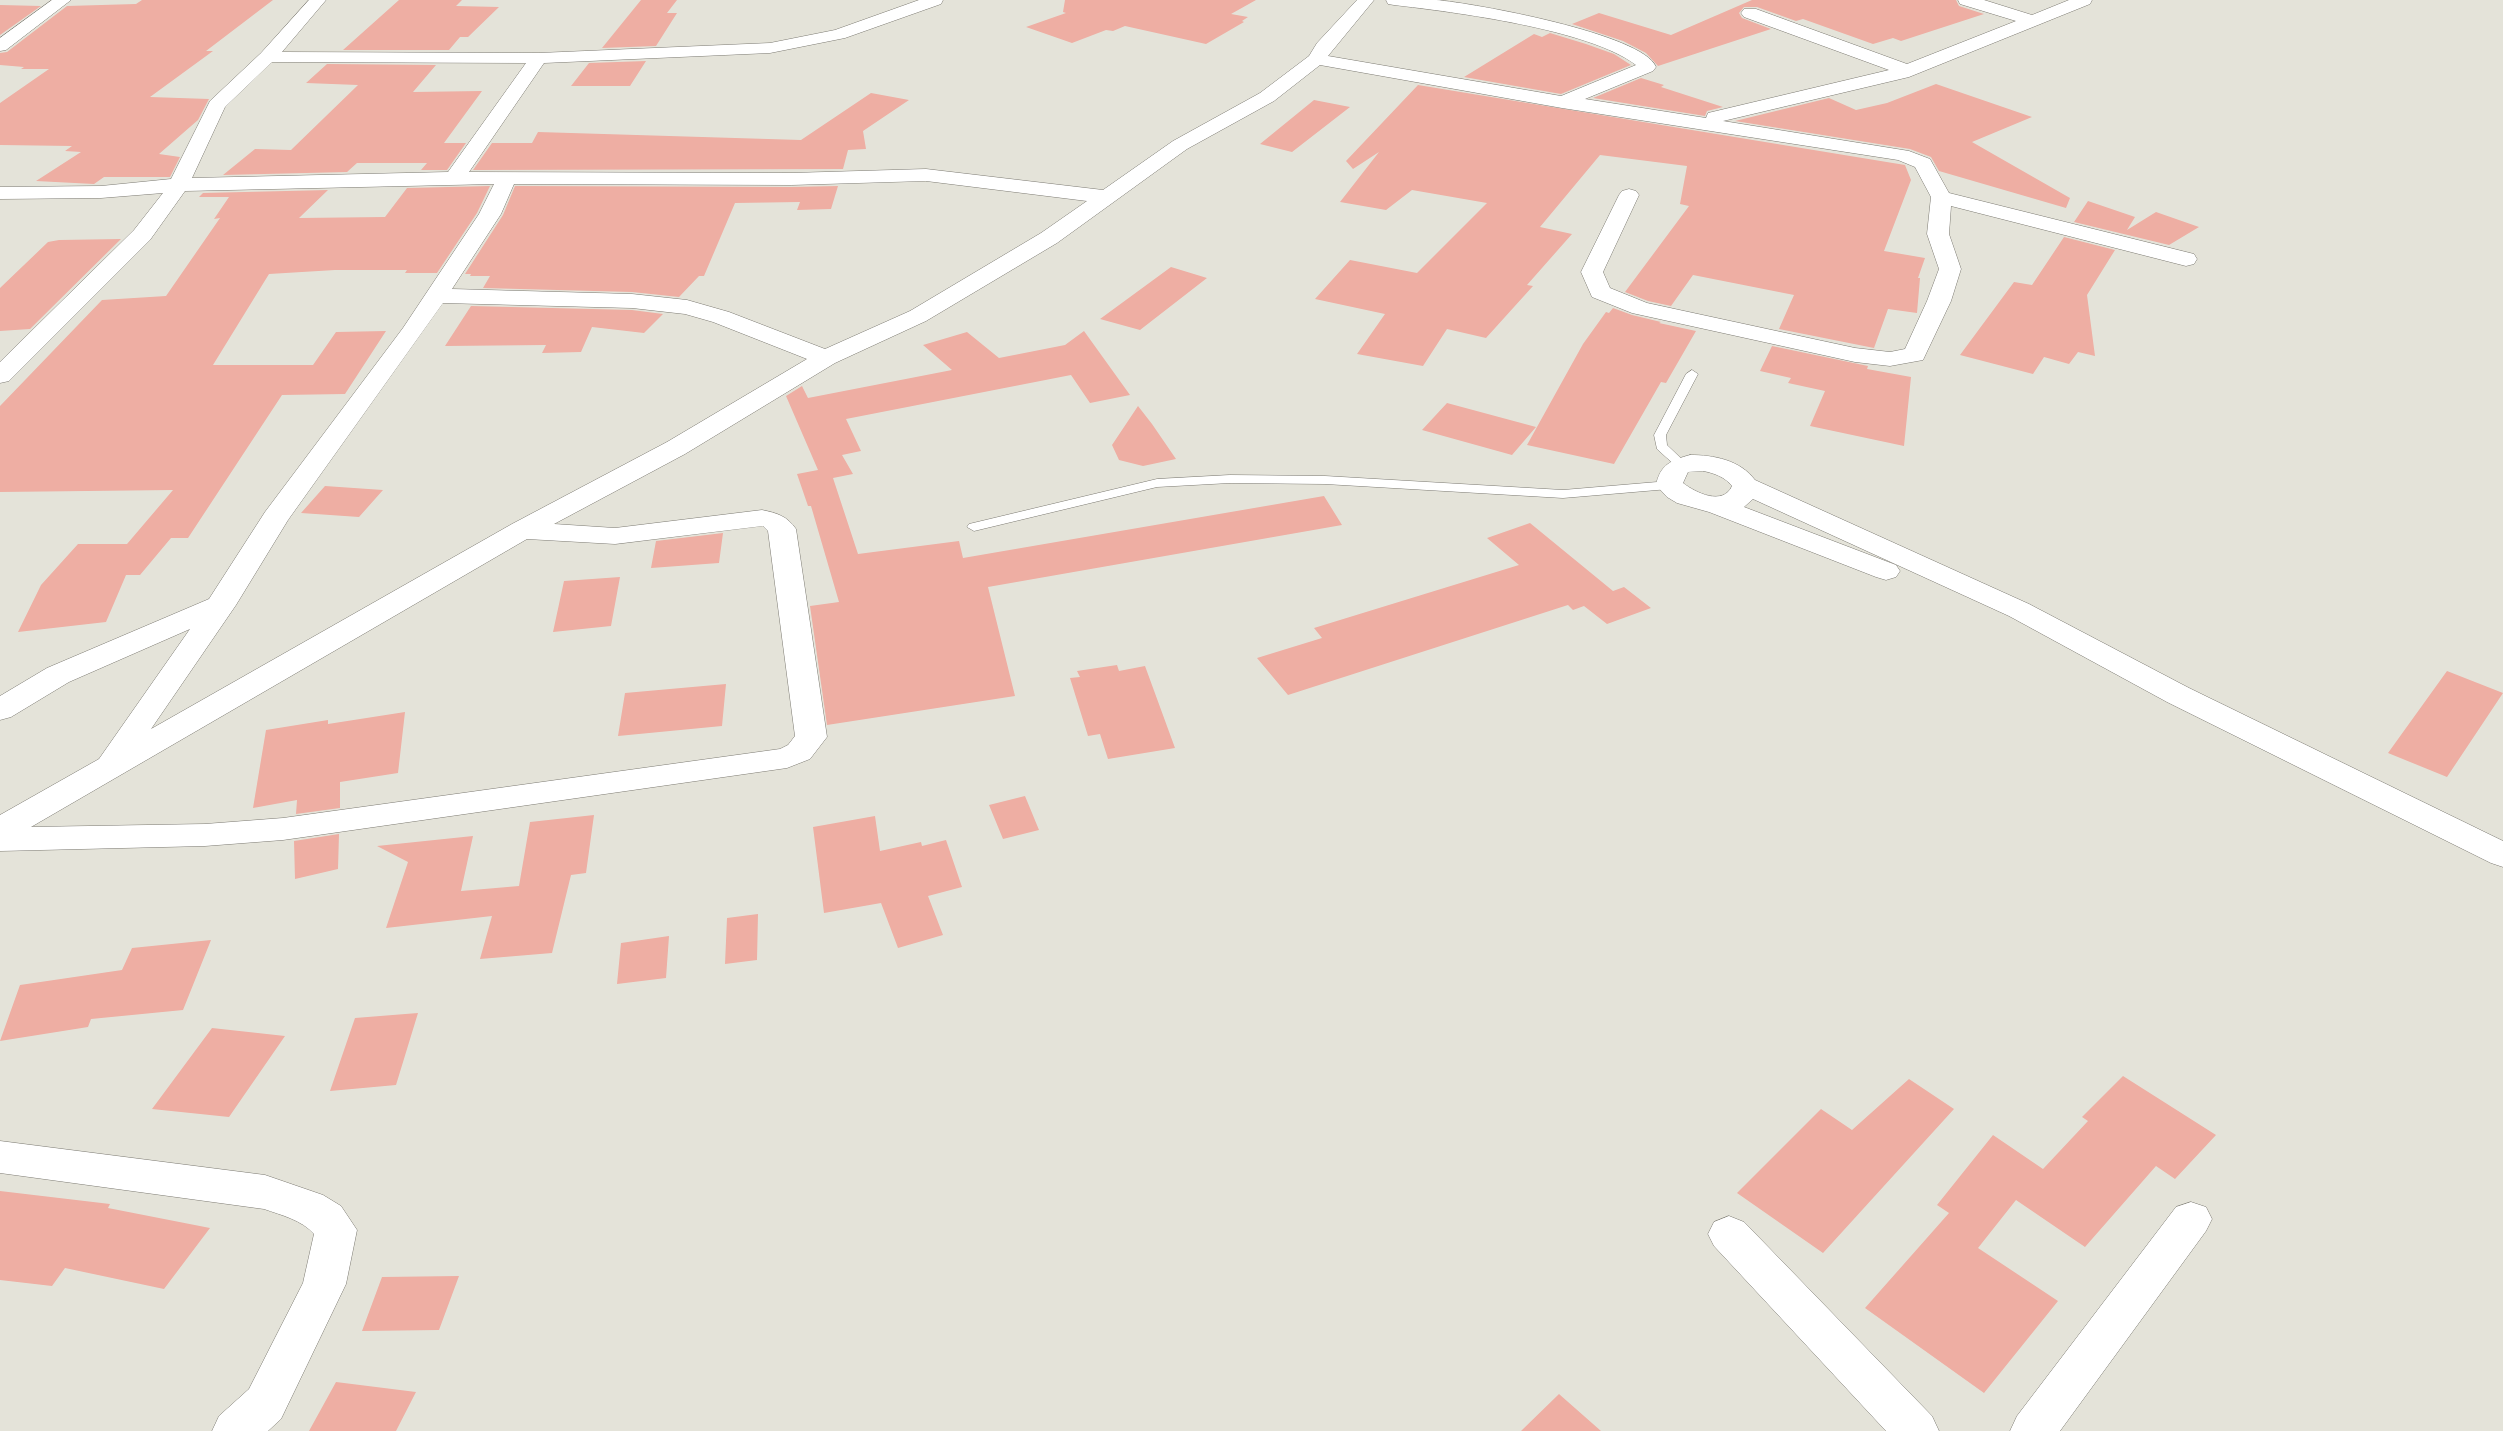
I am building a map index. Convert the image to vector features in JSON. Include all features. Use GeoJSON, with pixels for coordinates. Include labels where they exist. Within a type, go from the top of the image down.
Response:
{"type":"FeatureCollection","features":[{"type":"Feature","properties":{"kind":"street"},"geometry":{"type":"LineString","coordinates":[[0,46],[63,0]]}},
{"type":"Feature","properties":{"kind":"street"},"geometry":{"type":"LineString","coordinates":[[0,376],[142,235],[179,185],[217,105],[267,57],[318,0]]}},
{"type":"Feature","properties":{"kind":"street"},"geometry":{"type":"LineString","coordinates":[[267,57],[539,58],[770,48],[839,34],[935,0]]}},
{"type":"Feature","properties":{"kind":"street"},"geometry":{"type":"LineString","coordinates":[[0,830],[522,530],[676,448],[826,358],[918,316],[1049,238],[1180,145],[1267,98],[1317,59],[1323,47],[1366,0]]}},
{"type":"Feature","properties":{"kind":"street"},"geometry":{"type":"LineString","coordinates":[[1394,0],[1419,2],[1561,28],[1632,52],[1647,65],[1647,67],[1562,103]]}},
{"type":"Feature","properties":{"kind":"street"},"geometry":{"type":"LineString","coordinates":[[1966,0],[2034,21]]}},
{"type":"Feature","properties":{"kind":"street"},"geometry":{"type":"LineString","coordinates":[[1696,121],[1858,85],[1908,71],[2084,0]]}},
{"type":"Feature","properties":{"kind":"street"},"geometry":{"type":"LineString","coordinates":[[1750,13],[1908,71]]}},
{"type":"Feature","properties":{"kind":"street"},"geometry":{"type":"LineString","coordinates":[[454,178],[539,58]]}},
{"type":"Feature","properties":{"kind":"street"},"geometry":{"type":"LineString","coordinates":[[1317,59],[1562,103],[1696,121],[1902,155],[1923,163],[1941,197],[1938,234],[1950,269],[1940,301],[1914,355],[1890,359],[1855,355],[1640,308],[1600,292],[1592,272],[1629,195]]}},
{"type":"Feature","properties":{"kind":"street"},"geometry":{"type":"LineString","coordinates":[[0,193],[101,192],[179,185],[454,178],[791,179],[926,175],[1107,197]]}},
{"type":"Feature","properties":{"kind":"street"},"geometry":{"type":"LineString","coordinates":[[110,765],[221,605],[275,518],[436,296],[490,214],[507,178]]}},
{"type":"Feature","properties":{"kind":"street"},"geometry":{"type":"LineString","coordinates":[[1941,197],[2186,259]]}},
{"type":"Feature","properties":{"kind":"street"},"geometry":{"type":"LineString","coordinates":[[436,296],[541,297],[632,301],[687,307],[721,317],[826,358]]}},
{"type":"Feature","properties":{"kind":"street"},"geometry":{"type":"LineString","coordinates":[[0,345],[32,344]]}},
{"type":"Feature","properties":{"kind":"street"},"geometry":{"type":"LineString","coordinates":[[1713,504],[1738,500],[1745,493],[1746,486],[1743,478],[1735,471],[1709,463],[1676,475],[1685,498],[1713,504],[1975,606],[2102,662]]}},
{"type":"Feature","properties":{"kind":"street"},"geometry":{"type":"LineString","coordinates":[[1746,486],[2008,605],[2246,746],[2495,861]]}},
{"type":"Feature","properties":{"kind":"street"},"geometry":{"type":"LineString","coordinates":[[0,838],[205,835],[283,829],[787,758],[799,752],[811,737],[782,529],[772,520],[762,518],[615,536],[522,530]]}},
{"type":"Feature","properties":{"kind":"street"},"geometry":{"type":"LineString","coordinates":[[0,710],[58,675],[221,605]]}},
{"type":"Feature","properties":{"kind":"street"},"geometry":{"type":"LineString","coordinates":[[106,654],[181,664]]}},
{"type":"Feature","properties":{"kind":"street"},"geometry":{"type":"LineString","coordinates":[[0,1157],[265,1192],[308,1207],[326,1218],[336,1230],[324,1284],[264,1404],[236,1431]]}},
{"type":"Feature","properties":{"kind":"street"},"geometry":{"type":"LineString","coordinates":[[2033,1431],[2192,1219]]}},
{"type":"Feature","properties":{"kind":"street"},"geometry":{"type":"LineString","coordinates":[[1729,1234],[1916,1431]]}},
{"type":"Feature","properties":{"kind":"lane"},"geometry":{"type":"LineString","coordinates":[[974,527],[1157,483],[1230,479],[1324,480],[1563,494],[1676,475],[1661,446],[1660,435],[1692,374]]}},
{"type":"Feature","properties":{"kind":"building"},"geometry":{"type":"Polygon","coordinates":[[[142,0],[273,0],[206,51],[213,51],[150,97],[209,99],[198,120],[159,154],[180,157],[170,177],[104,177],[94,184],[36,181],[81,152],[65,151],[72,146],[0,145],[0,103],[49,69],[21,69],[24,67],[0,65],[0,53],[7,52],[67,6],[136,4],[142,0]]]}},
{"type":"Feature","properties":{"kind":"building"},"geometry":{"type":"Polygon","coordinates":[[[399,0],[462,0],[456,6],[499,7],[468,37],[460,37],[449,50],[343,50],[399,0]]]}},
{"type":"Feature","properties":{"kind":"building"},"geometry":{"type":"Polygon","coordinates":[[[641,0],[677,0],[667,13],[677,13],[656,46],[602,48],[641,0]]]}},
{"type":"Feature","properties":{"kind":"building"},"geometry":{"type":"Polygon","coordinates":[[[1065,0],[1256,0],[1231,14],[1248,17],[1242,21],[1244,22],[1206,44],[1125,26],[1113,31],[1106,30],[1072,43],[1026,27],[1066,13],[1063,12],[1065,0]]]}},
{"type":"Feature","properties":{"kind":"building"},"geometry":{"type":"Polygon","coordinates":[[[1752,0],[1956,0],[1959,6],[1984,14],[1901,41],[1893,38],[1873,44],[1803,19],[1796,21],[1757,7],[1744,7],[1739,13],[1742,18],[1771,29],[1658,66],[1646,53],[1623,41],[1572,24],[1599,13],[1671,35],[1752,0]]]}},
{"type":"Feature","properties":{"kind":"building"},"geometry":{"type":"Polygon","coordinates":[[[0,5],[41,6],[0,35],[0,5]]]}},
{"type":"Feature","properties":{"kind":"building"},"geometry":{"type":"Polygon","coordinates":[[[1550,33],[1614,54],[1631,65],[1561,94],[1464,77],[1534,34],[1542,37],[1550,33]]]}},
{"type":"Feature","properties":{"kind":"building"},"geometry":{"type":"Polygon","coordinates":[[[646,61],[630,86],[571,86],[589,63],[646,61]]]}},
{"type":"Feature","properties":{"kind":"building"},"geometry":{"type":"Polygon","coordinates":[[[327,64],[436,65],[413,92],[482,91],[444,143],[466,143],[447,170],[421,170],[427,163],[357,163],[347,172],[223,175],[255,149],[291,150],[358,85],[306,83],[327,64]]]}},
{"type":"Feature","properties":{"kind":"building"},"geometry":{"type":"Polygon","coordinates":[[[1641,78],[1664,85],[1661,87],[1723,107],[1707,111],[1705,116],[1593,98],[1641,78]]]}},
{"type":"Feature","properties":{"kind":"building"},"geometry":{"type":"Polygon","coordinates":[[[1936,84],[2032,117],[1972,142],[2070,198],[2066,208],[1939,171],[1931,157],[1910,149],[1735,121],[1829,98],[1856,110],[1887,103],[1936,84]]]}},
{"type":"Feature","properties":{"kind":"building"},"geometry":{"type":"Polygon","coordinates":[[[1418,85],[1905,165],[1911,180],[1884,251],[1925,258],[1918,278],[1920,278],[1917,313],[1888,309],[1874,348],[1779,329],[1794,295],[1693,275],[1671,306],[1648,301],[1625,292],[1689,206],[1680,204],[1687,166],[1600,155],[1540,227],[1572,234],[1527,285],[1533,286],[1486,338],[1447,329],[1423,366],[1357,354],[1385,314],[1315,299],[1350,260],[1417,273],[1487,203],[1412,190],[1386,210],[1340,202],[1379,152],[1353,169],[1346,161],[1418,85]]]}},
{"type":"Feature","properties":{"kind":"building"},"geometry":{"type":"Polygon","coordinates":[[[871,93],[909,100],[863,131],[866,149],[848,150],[843,169],[473,170],[492,143],[532,143],[538,132],[801,140],[871,93]]]}},
{"type":"Feature","properties":{"kind":"building"},"geometry":{"type":"Polygon","coordinates":[[[1314,100],[1350,107],[1292,152],[1260,144],[1314,100]]]}},
{"type":"Feature","properties":{"kind":"building"},"geometry":{"type":"Polygon","coordinates":[[[490,186],[477,213],[437,273],[405,273],[407,270],[335,270],[269,274],[213,365],[313,365],[336,332],[386,331],[345,394],[282,395],[188,538],[171,538],[140,575],[126,575],[106,622],[18,632],[41,585],[78,544],[127,544],[173,490],[0,492],[0,406],[102,300],[166,296],[220,218],[214,219],[229,197],[199,197],[203,193],[328,190],[299,218],[385,217],[407,188],[490,186]]]}},
{"type":"Feature","properties":{"kind":"building"},"geometry":{"type":"Polygon","coordinates":[[[515,186],[838,186],[831,209],[797,210],[800,202],[735,203],[704,276],[699,276],[679,297],[632,292],[483,288],[490,276],[465,274],[503,215],[515,186]]]}},
{"type":"Feature","properties":{"kind":"building"},"geometry":{"type":"Polygon","coordinates":[[[2088,201],[2135,217],[2127,230],[2156,212],[2199,227],[2169,245],[2074,222],[2088,201]]]}},
{"type":"Feature","properties":{"kind":"building"},"geometry":{"type":"Polygon","coordinates":[[[2064,237],[2115,250],[2087,295],[2095,356],[2078,352],[2069,364],[2044,357],[2033,374],[1960,355],[2014,282],[2032,285],[2064,237]]]}},
{"type":"Feature","properties":{"kind":"building"},"geometry":{"type":"Polygon","coordinates":[[[121,239],[30,329],[0,331],[0,288],[48,242],[121,239]]]}},
{"type":"Feature","properties":{"kind":"building"},"geometry":{"type":"Polygon","coordinates":[[[1171,267],[1207,278],[1140,330],[1100,319],[1171,267]]]}},
{"type":"Feature","properties":{"kind":"building"},"geometry":{"type":"Polygon","coordinates":[[[471,306],[632,310],[663,314],[644,333],[592,327],[581,352],[542,353],[546,345],[445,346],[471,306]]]}},
{"type":"Feature","properties":{"kind":"building"},"geometry":{"type":"Polygon","coordinates":[[[1613,308],[1661,322],[1659,323],[1696,331],[1666,383],[1661,382],[1614,464],[1527,445],[1583,344],[1606,312],[1609,313],[1613,308]]]}},
{"type":"Feature","properties":{"kind":"building"},"geometry":{"type":"Polygon","coordinates":[[[1084,331],[1130,395],[1090,403],[1071,375],[846,419],[861,451],[842,455],[853,474],[833,478],[858,554],[959,541],[963,558],[1324,496],[1342,525],[988,587],[1015,696],[827,725],[810,606],[839,602],[811,506],[808,506],[797,474],[818,470],[786,396],[802,386],[808,398],[952,370],[923,345],[967,332],[999,358],[1065,345],[1084,331]]]}},
{"type":"Feature","properties":{"kind":"building"},"geometry":{"type":"Polygon","coordinates":[[[1772,346],[1911,377],[1904,446],[1810,426],[1825,391],[1788,383],[1791,378],[1760,371],[1772,346]]]}},
{"type":"Feature","properties":{"kind":"building"},"geometry":{"type":"Polygon","coordinates":[[[1447,403],[1536,427],[1512,455],[1422,430],[1447,403]]]}},
{"type":"Feature","properties":{"kind":"building"},"geometry":{"type":"Polygon","coordinates":[[[1138,406],[1176,459],[1143,466],[1119,460],[1112,445],[1138,406]]]}},
{"type":"Feature","properties":{"kind":"building"},"geometry":{"type":"Polygon","coordinates":[[[325,486],[383,490],[359,517],[301,513],[325,486]]]}},
{"type":"Feature","properties":{"kind":"building"},"geometry":{"type":"Polygon","coordinates":[[[1530,523],[1613,591],[1624,587],[1651,608],[1607,624],[1584,606],[1573,610],[1568,605],[1288,695],[1257,658],[1322,638],[1314,628],[1519,565],[1487,538],[1530,523]]]}},
{"type":"Feature","properties":{"kind":"building"},"geometry":{"type":"Polygon","coordinates":[[[723,533],[719,563],[651,568],[656,541],[723,533]]]}},
{"type":"Feature","properties":{"kind":"building"},"geometry":{"type":"Polygon","coordinates":[[[620,577],[611,626],[553,632],[564,581],[620,577]]]}},
{"type":"Feature","properties":{"kind":"building"},"geometry":{"type":"Polygon","coordinates":[[[1117,665],[1119,671],[1145,666],[1175,748],[1108,759],[1100,734],[1088,736],[1070,678],[1080,677],[1077,671],[1117,665]]]}},
{"type":"Feature","properties":{"kind":"building"},"geometry":{"type":"Polygon","coordinates":[[[2447,671],[2503,693],[2447,777],[2388,753],[2447,671]]]}},
{"type":"Feature","properties":{"kind":"building"},"geometry":{"type":"Polygon","coordinates":[[[726,684],[722,726],[618,736],[625,693],[726,684]]]}},
{"type":"Feature","properties":{"kind":"building"},"geometry":{"type":"Polygon","coordinates":[[[405,712],[398,773],[340,782],[340,808],[296,814],[297,800],[253,808],[266,730],[328,720],[328,724],[405,712]]]}},
{"type":"Feature","properties":{"kind":"building"},"geometry":{"type":"Polygon","coordinates":[[[1025,796],[1039,830],[1003,839],[989,805],[1025,796]]]}},
{"type":"Feature","properties":{"kind":"building"},"geometry":{"type":"Polygon","coordinates":[[[594,815],[586,873],[571,875],[552,953],[480,959],[492,916],[386,928],[408,862],[377,846],[473,836],[461,891],[519,886],[530,822],[594,815]]]}},
{"type":"Feature","properties":{"kind":"building"},"geometry":{"type":"Polygon","coordinates":[[[875,816],[880,851],[921,842],[922,846],[946,840],[962,887],[928,896],[943,935],[898,948],[881,903],[824,913],[813,827],[875,816]]]}},
{"type":"Feature","properties":{"kind":"building"},"geometry":{"type":"Polygon","coordinates":[[[339,834],[338,869],[295,879],[294,841],[339,834]]]}},
{"type":"Feature","properties":{"kind":"building"},"geometry":{"type":"Polygon","coordinates":[[[758,914],[757,960],[725,964],[727,918],[758,914]]]}},
{"type":"Feature","properties":{"kind":"building"},"geometry":{"type":"Polygon","coordinates":[[[669,936],[666,978],[617,984],[621,943],[669,936]]]}},
{"type":"Feature","properties":{"kind":"building"},"geometry":{"type":"Polygon","coordinates":[[[211,940],[183,1010],[91,1019],[88,1027],[0,1041],[20,985],[122,970],[132,948],[211,940]]]}},
{"type":"Feature","properties":{"kind":"building"},"geometry":{"type":"Polygon","coordinates":[[[418,1013],[396,1085],[330,1091],[355,1018],[418,1013]]]}},
{"type":"Feature","properties":{"kind":"building"},"geometry":{"type":"Polygon","coordinates":[[[212,1028],[285,1036],[229,1117],[152,1109],[212,1028]]]}},
{"type":"Feature","properties":{"kind":"building"},"geometry":{"type":"Polygon","coordinates":[[[2123,1076],[2216,1135],[2175,1179],[2156,1166],[2085,1247],[2016,1200],[1978,1248],[2058,1301],[1984,1393],[1865,1308],[1949,1213],[1937,1205],[1993,1135],[2043,1169],[2088,1121],[2082,1117],[2123,1076]]]}},
{"type":"Feature","properties":{"kind":"building"},"geometry":{"type":"Polygon","coordinates":[[[1909,1079],[1954,1109],[1823,1253],[1737,1193],[1821,1109],[1852,1130],[1909,1079]]]}},
{"type":"Feature","properties":{"kind":"building"},"geometry":{"type":"Polygon","coordinates":[[[0,1191],[110,1204],[108,1208],[210,1228],[164,1289],[65,1268],[52,1286],[0,1280],[0,1191]]]}},
{"type":"Feature","properties":{"kind":"building"},"geometry":{"type":"Polygon","coordinates":[[[459,1276],[439,1330],[362,1331],[382,1277],[459,1276]]]}},
{"type":"Feature","properties":{"kind":"building"},"geometry":{"type":"Polygon","coordinates":[[[336,1382],[416,1392],[396,1431],[309,1431],[336,1382]]]}},
{"type":"Feature","properties":{"kind":"building"},"geometry":{"type":"Polygon","coordinates":[[[1559,1394],[1601,1431],[1521,1431],[1559,1394]]]}}]}
